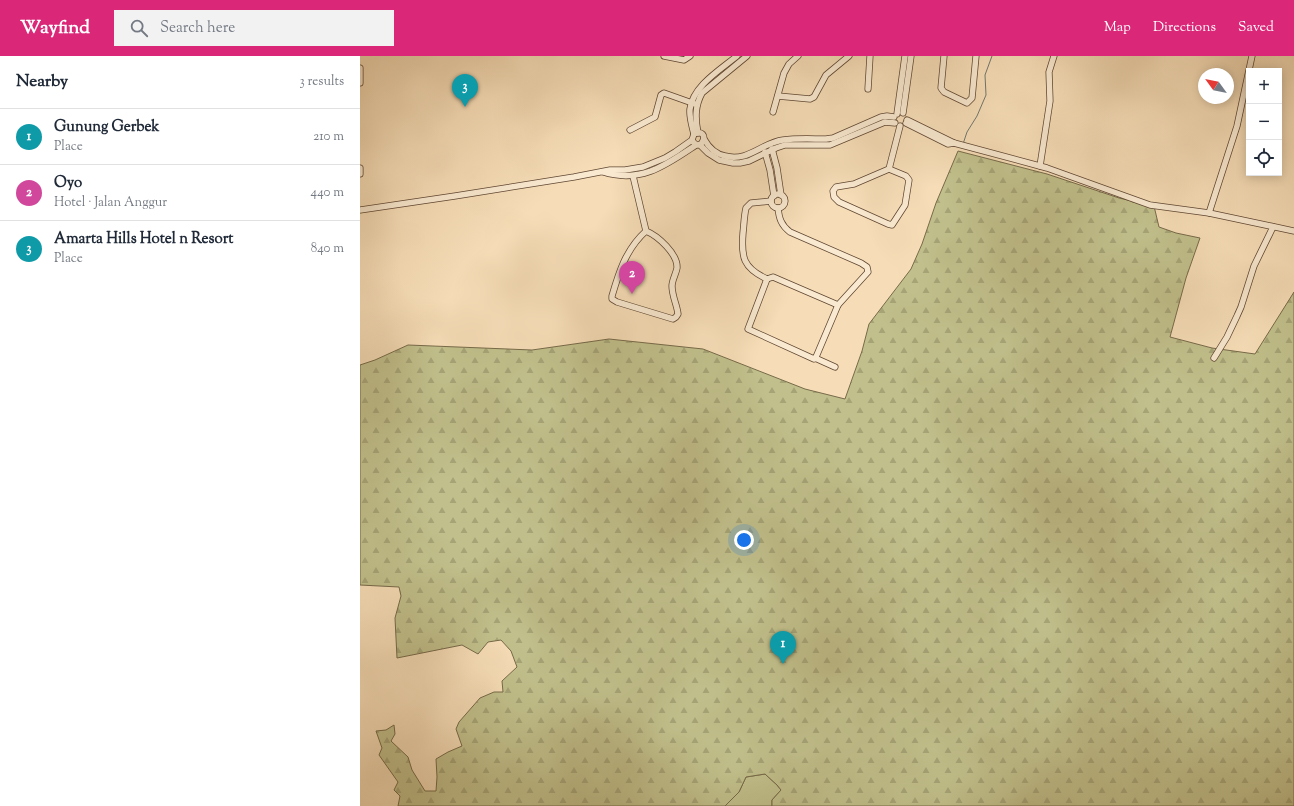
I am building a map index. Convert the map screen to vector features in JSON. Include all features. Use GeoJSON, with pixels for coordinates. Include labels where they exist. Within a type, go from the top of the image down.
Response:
{"type":"FeatureCollection","features":[{"type":"Feature","properties":{"kind":"street"},"geometry":{"type":"LineString","coordinates":[[664,56],[682,60],[686,60],[690,56]]}},
{"type":"Feature","properties":{"kind":"street"},"geometry":{"type":"LineString","coordinates":[[731,65],[737,56]]}},
{"type":"Feature","properties":{"kind":"street"},"geometry":{"type":"LineString","coordinates":[[747,56],[731,65],[700,87],[697,91],[690,114],[696,139],[713,157],[724,162],[733,163],[785,146],[830,145],[885,122],[900,119]]}},
{"type":"Feature","properties":{"kind":"street"},"geometry":{"type":"LineString","coordinates":[[773,112],[784,73],[789,64],[798,56]]}},
{"type":"Feature","properties":{"kind":"street"},"geometry":{"type":"LineString","coordinates":[[778,96],[810,99],[814,97],[826,75],[849,56]]}},
{"type":"Feature","properties":{"kind":"street"},"geometry":{"type":"LineString","coordinates":[[868,89],[870,56]]}},
{"type":"Feature","properties":{"kind":"street"},"geometry":{"type":"LineString","coordinates":[[900,119],[905,56]]}},
{"type":"Feature","properties":{"kind":"street"},"geometry":{"type":"LineString","coordinates":[[889,169],[900,119],[911,56]]}},
{"type":"Feature","properties":{"kind":"street"},"geometry":{"type":"LineString","coordinates":[[944,56],[941,88],[944,92],[967,103],[972,98],[976,56]]}},
{"type":"Feature","properties":{"kind":"street"},"geometry":{"type":"LineString","coordinates":[[1043,167],[1050,101],[1049,72],[1054,56]]}},
{"type":"Feature","properties":{"kind":"street"},"geometry":{"type":"LineString","coordinates":[[1209,213],[1237,126],[1252,56]]}},
{"type":"Feature","properties":{"kind":"street"},"geometry":{"type":"LineString","coordinates":[[360,68],[360,83]]}},
{"type":"Feature","properties":{"kind":"street"},"geometry":{"type":"LineString","coordinates":[[630,130],[655,118],[661,95],[664,93],[694,104]]}},
{"type":"Feature","properties":{"kind":"street"},"geometry":{"type":"LineString","coordinates":[[612,172],[633,176],[654,171],[696,139],[701,133],[709,147],[718,154],[744,160],[775,142],[784,140],[833,138],[884,116],[900,119],[956,143],[1043,167],[1144,203],[1160,207],[1209,213],[1294,231]]}},
{"type":"Feature","properties":{"kind":"street"},"geometry":{"type":"LineString","coordinates":[[696,139],[703,143],[704,139]]}},
{"type":"Feature","properties":{"kind":"street"},"geometry":{"type":"LineString","coordinates":[[772,149],[777,168],[781,195],[784,199],[784,203],[778,208]]}},
{"type":"Feature","properties":{"kind":"street"},"geometry":{"type":"LineString","coordinates":[[766,152],[770,170],[772,198],[774,206],[778,208],[780,222],[785,228],[790,232],[862,263],[867,267],[867,275],[838,305],[815,358]]}},
{"type":"Feature","properties":{"kind":"street"},"geometry":{"type":"LineString","coordinates":[[360,210],[603,172],[638,168],[670,159]]}},
{"type":"Feature","properties":{"kind":"street"},"geometry":{"type":"LineString","coordinates":[[360,168],[360,174]]}},
{"type":"Feature","properties":{"kind":"street"},"geometry":{"type":"LineString","coordinates":[[889,169],[906,176],[909,180],[905,205],[892,225],[839,202],[834,197],[833,191],[836,187],[854,184],[889,169]]}},
{"type":"Feature","properties":{"kind":"street"},"geometry":{"type":"LineString","coordinates":[[633,176],[646,231],[663,243],[671,252],[676,262],[676,271],[672,286],[678,314],[676,317],[670,319],[617,302],[612,299],[622,264],[632,246],[646,231]]}},
{"type":"Feature","properties":{"kind":"street"},"geometry":{"type":"LineString","coordinates":[[781,195],[778,194],[772,198],[751,203],[747,206],[745,211],[742,250],[745,260],[752,270],[767,279],[773,277],[838,305]]}},
{"type":"Feature","properties":{"kind":"street"},"geometry":{"type":"LineString","coordinates":[[1214,358],[1227,337],[1237,316],[1254,266],[1274,227]]}},
{"type":"Feature","properties":{"kind":"street"},"geometry":{"type":"LineString","coordinates":[[767,279],[748,329],[835,367]]}},
{"type":"Feature","properties":{"kind":"green space"},"geometry":{"type":"Polygon","coordinates":[[[958,151],[1047,174],[1119,198],[1154,206],[1159,227],[1176,233],[1200,238],[1186,278],[1170,337],[1212,348],[1255,354],[1294,292],[1294,806],[772,806],[772,800],[781,790],[765,774],[746,777],[739,792],[725,806],[398,806],[400,796],[394,790],[398,782],[379,755],[382,748],[376,731],[386,730],[394,725],[395,734],[391,741],[408,757],[412,770],[425,791],[436,791],[436,759],[462,746],[456,729],[459,722],[480,698],[494,692],[503,692],[502,681],[517,667],[511,651],[501,640],[488,642],[478,654],[462,645],[397,658],[395,618],[401,596],[399,587],[360,585],[360,365],[408,345],[532,350],[609,339],[703,349],[805,389],[845,399],[862,351],[869,324],[911,269],[958,151]]]}},
{"type":"Feature","properties":{"kind":"green space"},"geometry":{"type":"Polygon","coordinates":[[[765,774],[781,790],[772,800],[772,806],[725,806],[739,792],[746,777],[765,774]]]}},
{"type":"Feature","properties":{"kind":"waterway"},"geometry":{"type":"LineString","coordinates":[[963,144],[967,132],[977,116],[986,95],[985,75],[992,56]]}},
{"type":"Feature","properties":{"kind":"place","name":"Amarta Hills Hotel n Resort"},"geometry":{"type":"Point","coordinates":[465,107]}},
{"type":"Feature","properties":{"kind":"place","name":"Oyo"},"geometry":{"type":"Point","coordinates":[632,294]}},
{"type":"Feature","properties":{"kind":"place","name":"Gunung Gerbek"},"geometry":{"type":"Point","coordinates":[783,664]}}]}
